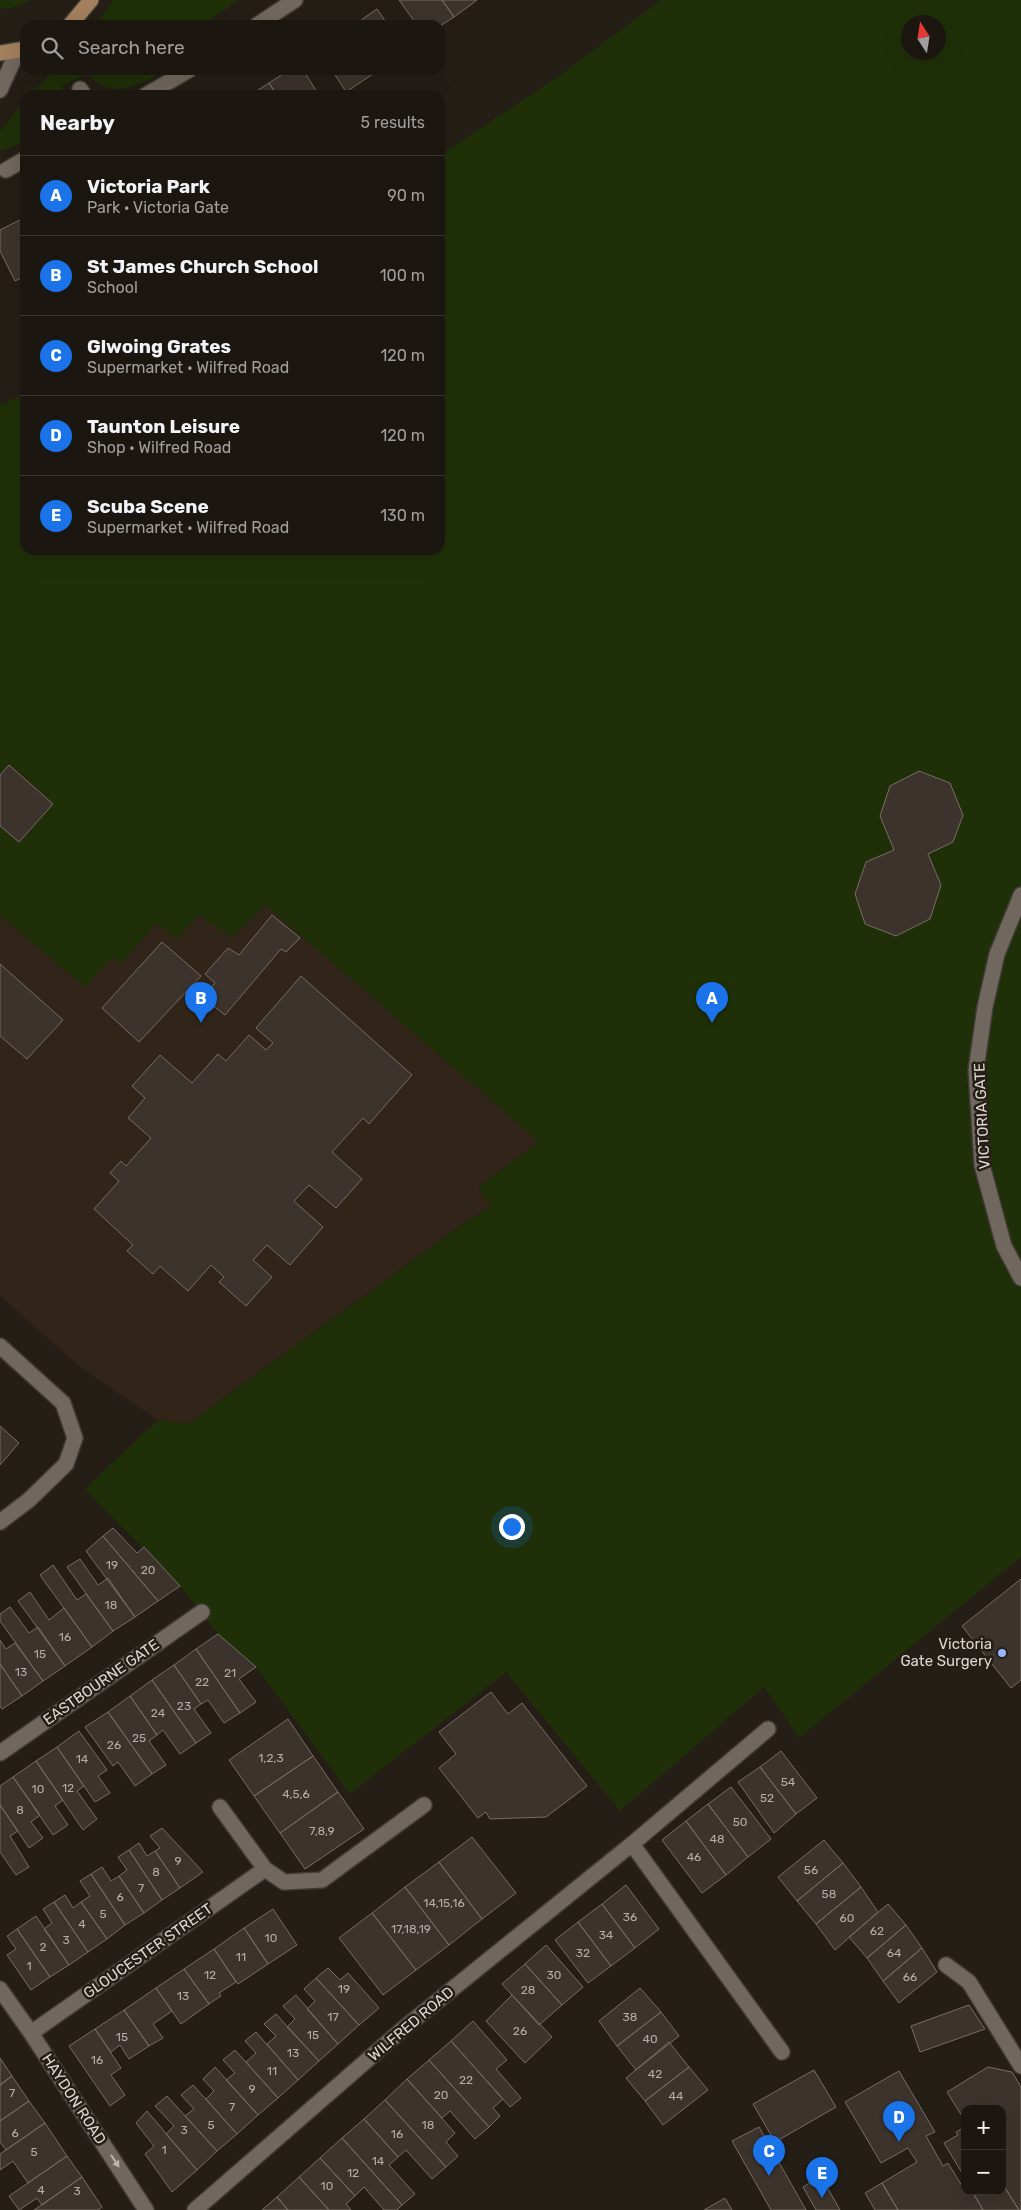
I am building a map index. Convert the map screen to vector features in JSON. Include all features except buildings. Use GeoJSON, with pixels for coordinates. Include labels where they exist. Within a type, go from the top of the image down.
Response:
{"type":"FeatureCollection","features":[{"type":"Feature","properties":{"kind":"main road"},"geometry":{"type":"LineString","coordinates":[[74,20],[90,0]]}},
{"type":"Feature","properties":{"kind":"main road"},"geometry":{"type":"LineString","coordinates":[[0,53],[20,51]]}},
{"type":"Feature","properties":{"kind":"street"},"geometry":{"type":"LineString","coordinates":[[265,20],[295,0]]}},
{"type":"Feature","properties":{"kind":"street"},"geometry":{"type":"LineString","coordinates":[[0,90],[20,53]]}},
{"type":"Feature","properties":{"kind":"street"},"geometry":{"type":"LineString","coordinates":[[155,90],[180,75]]}},
{"type":"Feature","properties":{"kind":"street"},"geometry":{"type":"LineString","coordinates":[[6,170],[20,163]]}},
{"type":"Feature","properties":{"kind":"street","name":"VICTORIA GATE"},"geometry":{"type":"LineString","coordinates":[[1021,895],[997,954],[985,1007],[976,1070],[982,1165],[1004,1246],[1021,1278]]}},
{"type":"Feature","properties":{"kind":"street"},"geometry":{"type":"LineString","coordinates":[[0,1346],[63,1403],[75,1438],[66,1464],[29,1500],[0,1522]]}},
{"type":"Feature","properties":{"kind":"street","name":"EASTBOURNE GATE"},"geometry":{"type":"LineString","coordinates":[[0,1753],[202,1612]]}},
{"type":"Feature","properties":{"kind":"street","name":"WILFRED ROAD"},"geometry":{"type":"LineString","coordinates":[[196,2210],[404,2028],[632,1844],[768,1729]]}},
{"type":"Feature","properties":{"kind":"street"},"geometry":{"type":"LineString","coordinates":[[220,1807],[265,1869],[284,1882],[322,1880],[424,1805]]}},
{"type":"Feature","properties":{"kind":"street"},"geometry":{"type":"LineString","coordinates":[[632,1844],[782,2052]]}},
{"type":"Feature","properties":{"kind":"street","name":"GLOUCESTER STREET"},"geometry":{"type":"LineString","coordinates":[[31,2033],[265,1869]]}},
{"type":"Feature","properties":{"kind":"street"},"geometry":{"type":"LineString","coordinates":[[946,1965],[969,1982],[1021,2066]]}},
{"type":"Feature","properties":{"kind":"street","name":"HAYDON ROAD"},"geometry":{"type":"LineString","coordinates":[[0,1989],[31,2033],[146,2210]]}},
{"type":"Feature","properties":{"kind":"shaded area"},"geometry":{"type":"Polygon","coordinates":[[[0,674],[540,1142],[478,1187],[491,1206],[459,1227],[188,1424],[158,1420],[80,1367],[0,1296],[0,674]]]}},
{"type":"Feature","properties":{"kind":"green space"},"geometry":{"type":"Polygon","coordinates":[[[0,0],[31,0],[15,7],[0,9],[0,0]]]}},
{"type":"Feature","properties":{"kind":"green space"},"geometry":{"type":"Polygon","coordinates":[[[113,0],[239,0],[211,20],[99,20],[113,0]]]}},
{"type":"Feature","properties":{"kind":"green space"},"geometry":{"type":"Polygon","coordinates":[[[661,0],[1021,0],[1021,1557],[799,1738],[764,1687],[620,1811],[506,1672],[350,1794],[256,1667],[218,1634],[180,1586],[85,1489],[158,1420],[188,1424],[459,1227],[491,1206],[478,1187],[539,1142],[266,905],[232,937],[199,915],[177,939],[157,923],[120,964],[113,957],[85,987],[0,915],[0,827],[19,843],[54,804],[10,764],[0,775],[0,405],[20,395],[20,555],[445,555],[445,152],[560,75],[661,0]]]}},
{"type":"Feature","properties":{"kind":"green space"},"geometry":{"type":"Polygon","coordinates":[[[50,75],[86,75],[62,85],[64,90],[35,90],[50,75]]]}},
{"type":"Feature","properties":{"kind":"green space"},"geometry":{"type":"Polygon","coordinates":[[[89,75],[158,75],[126,88],[106,87],[89,75]]]}},
{"type":"Feature","properties":{"kind":"green space"},"geometry":{"type":"Polygon","coordinates":[[[20,106],[20,144],[0,151],[0,131],[20,106]]]}},
{"type":"Feature","properties":{"kind":"place","name":"St James Church School"},"geometry":{"type":"Point","coordinates":[201,1023]}},
{"type":"Feature","properties":{"kind":"place","name":"Victoria Park"},"geometry":{"type":"Point","coordinates":[712,1023]}},
{"type":"Feature","properties":{"kind":"place","name":"Victoria Gate Surgery"},"geometry":{"type":"Point","coordinates":[1002,1653]}},
{"type":"Feature","properties":{"kind":"place","name":"Taunton Leisure"},"geometry":{"type":"Point","coordinates":[899,2142]}},
{"type":"Feature","properties":{"kind":"place","name":"Glwoing Grates"},"geometry":{"type":"Point","coordinates":[769,2176]}},
{"type":"Feature","properties":{"kind":"place","name":"Scuba Scene"},"geometry":{"type":"Point","coordinates":[822,2198]}}]}
